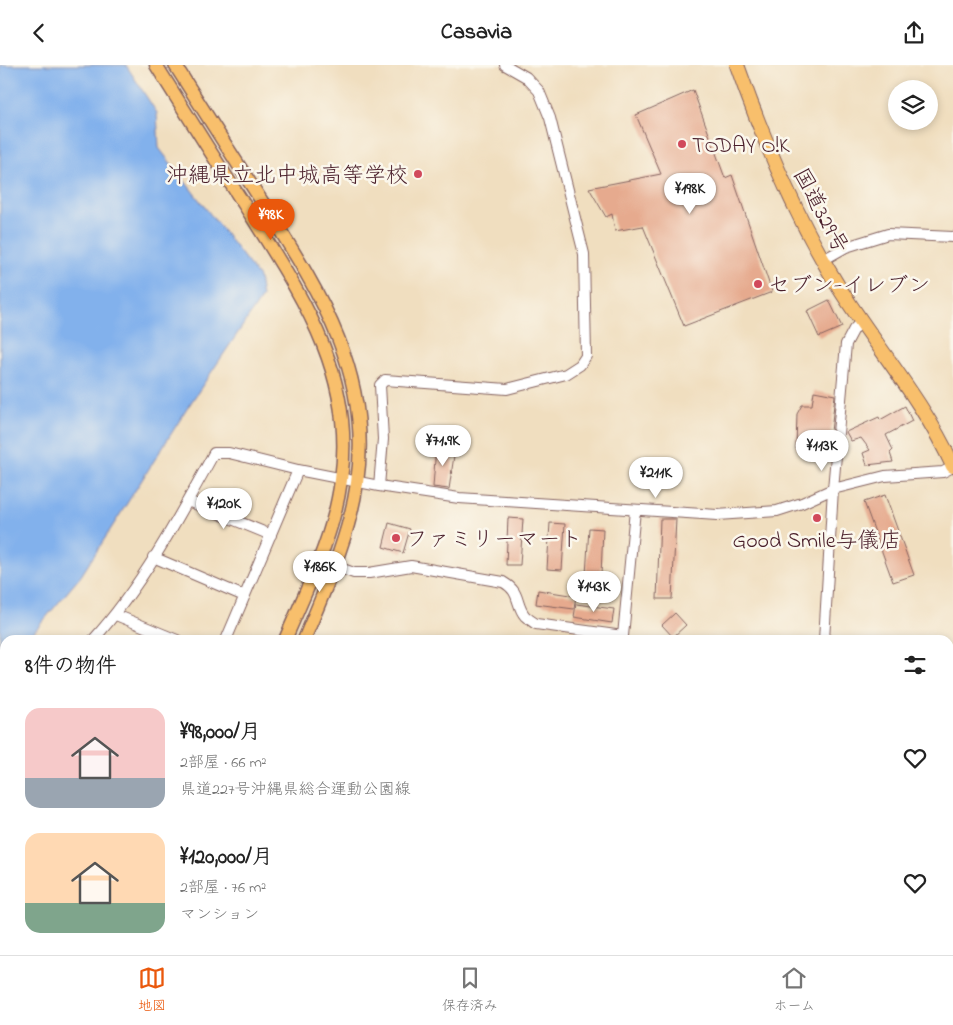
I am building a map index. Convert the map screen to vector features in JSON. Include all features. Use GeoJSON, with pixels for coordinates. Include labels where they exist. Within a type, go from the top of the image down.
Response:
{"type":"FeatureCollection","features":[{"type":"Feature","properties":{"kind":"highway","name":"国道329号"},"geometry":{"type":"LineString","coordinates":[[737,65],[779,175],[823,260],[862,321],[922,407],[952,461]]}},
{"type":"Feature","properties":{"kind":"main road"},"geometry":{"type":"LineString","coordinates":[[156,65],[293,282],[316,324],[330,359],[341,409],[344,445],[342,479],[334,515],[322,551],[287,635]]}},
{"type":"Feature","properties":{"kind":"main road"},"geometry":{"type":"LineString","coordinates":[[175,65],[302,264],[330,316],[347,360],[356,402],[360,442],[357,482],[345,534],[306,635]]}},
{"type":"Feature","properties":{"kind":"street"},"geometry":{"type":"LineString","coordinates":[[379,486],[383,439],[380,385],[385,380],[507,389],[566,374],[580,365],[586,356],[584,254],[550,118],[539,91],[526,77],[505,65]]}},
{"type":"Feature","properties":{"kind":"street"},"geometry":{"type":"LineString","coordinates":[[823,260],[846,247],[888,234],[953,237]]}},
{"type":"Feature","properties":{"kind":"street"},"geometry":{"type":"LineString","coordinates":[[824,635],[832,489],[846,344],[854,329],[862,321]]}},
{"type":"Feature","properties":{"kind":"street"},"geometry":{"type":"LineString","coordinates":[[98,635],[116,615],[188,501],[214,453],[229,453],[298,471],[357,482],[460,498],[717,515],[777,511],[802,503],[832,489],[885,476],[943,471],[952,461]]}},
{"type":"Feature","properties":{"kind":"street"},"geometry":{"type":"LineString","coordinates":[[228,635],[298,471]]}},
{"type":"Feature","properties":{"kind":"street"},"geometry":{"type":"LineString","coordinates":[[188,501],[271,535]]}},
{"type":"Feature","properties":{"kind":"street"},"geometry":{"type":"LineString","coordinates":[[334,566],[354,573],[369,573],[411,565],[503,582],[511,586],[516,593],[524,616],[536,623],[622,635],[635,510]]}},
{"type":"Feature","properties":{"kind":"street"},"geometry":{"type":"LineString","coordinates":[[153,557],[244,596]]}},
{"type":"Feature","properties":{"kind":"street"},"geometry":{"type":"LineString","coordinates":[[116,615],[154,635]]}},
{"type":"Feature","properties":{"kind":"water"},"geometry":{"type":"Polygon","coordinates":[[[0,65],[126,65],[157,113],[159,148],[259,277],[262,297],[190,404],[81,576],[31,635],[0,635],[0,65]]]}},
{"type":"Feature","properties":{"kind":"building"},"geometry":{"type":"Polygon","coordinates":[[[693,90],[725,178],[732,175],[772,292],[684,326],[643,226],[615,231],[612,214],[606,217],[589,188],[661,174],[636,115],[693,90]]]}},
{"type":"Feature","properties":{"kind":"building"},"geometry":{"type":"Polygon","coordinates":[[[829,300],[842,327],[819,337],[807,311],[829,300]]]}},
{"type":"Feature","properties":{"kind":"building"},"geometry":{"type":"Polygon","coordinates":[[[814,391],[835,395],[830,441],[822,440],[819,447],[812,445],[812,452],[796,449],[797,414],[802,405],[812,405],[814,391]]]}},
{"type":"Feature","properties":{"kind":"building"},"geometry":{"type":"Polygon","coordinates":[[[905,406],[912,421],[886,435],[893,450],[890,453],[893,462],[867,465],[863,453],[870,450],[861,438],[851,441],[846,432],[879,417],[880,420],[905,406]]]}},
{"type":"Feature","properties":{"kind":"building"},"geometry":{"type":"Polygon","coordinates":[[[436,446],[455,449],[449,489],[433,487],[436,446]]]}},
{"type":"Feature","properties":{"kind":"building"},"geometry":{"type":"Polygon","coordinates":[[[885,495],[914,575],[893,582],[864,502],[885,495]]]}},
{"type":"Feature","properties":{"kind":"building"},"geometry":{"type":"Polygon","coordinates":[[[508,518],[523,519],[520,565],[506,565],[508,518]]]}},
{"type":"Feature","properties":{"kind":"building"},"geometry":{"type":"Polygon","coordinates":[[[660,519],[676,519],[672,599],[657,599],[660,519]]]}},
{"type":"Feature","properties":{"kind":"building","name":"ファミリーマート"},"geometry":{"type":"Polygon","coordinates":[[[389,523],[410,529],[403,553],[383,547],[389,523]]]}},
{"type":"Feature","properties":{"kind":"building"},"geometry":{"type":"Polygon","coordinates":[[[550,523],[565,524],[562,570],[547,569],[550,523]]]}},
{"type":"Feature","properties":{"kind":"building"},"geometry":{"type":"Polygon","coordinates":[[[589,528],[603,529],[601,575],[586,575],[589,528]]]}},
{"type":"Feature","properties":{"kind":"building"},"geometry":{"type":"Polygon","coordinates":[[[538,590],[576,596],[574,609],[536,604],[538,590]]]}},
{"type":"Feature","properties":{"kind":"building"},"geometry":{"type":"Polygon","coordinates":[[[576,604],[614,609],[612,623],[574,617],[576,604]]]}},
{"type":"Feature","properties":{"kind":"building"},"geometry":{"type":"Polygon","coordinates":[[[675,613],[686,625],[675,635],[671,635],[662,625],[675,613]]]}},
{"type":"Feature","properties":{"kind":"place","name":"TODAY O!K"},"geometry":{"type":"Point","coordinates":[682,144]}},
{"type":"Feature","properties":{"kind":"place","name":"沖縄県立北中城高等学校"},"geometry":{"type":"Point","coordinates":[418,174]}},
{"type":"Feature","properties":{"kind":"place","name":"セブン-イレブン"},"geometry":{"type":"Point","coordinates":[758,284]}},
{"type":"Feature","properties":{"kind":"place","name":"Good Smile与儀店"},"geometry":{"type":"Point","coordinates":[817,518]}},
{"type":"Feature","properties":{"kind":"place","name":"ファミリーマート"},"geometry":{"type":"Point","coordinates":[396,538]}}]}
